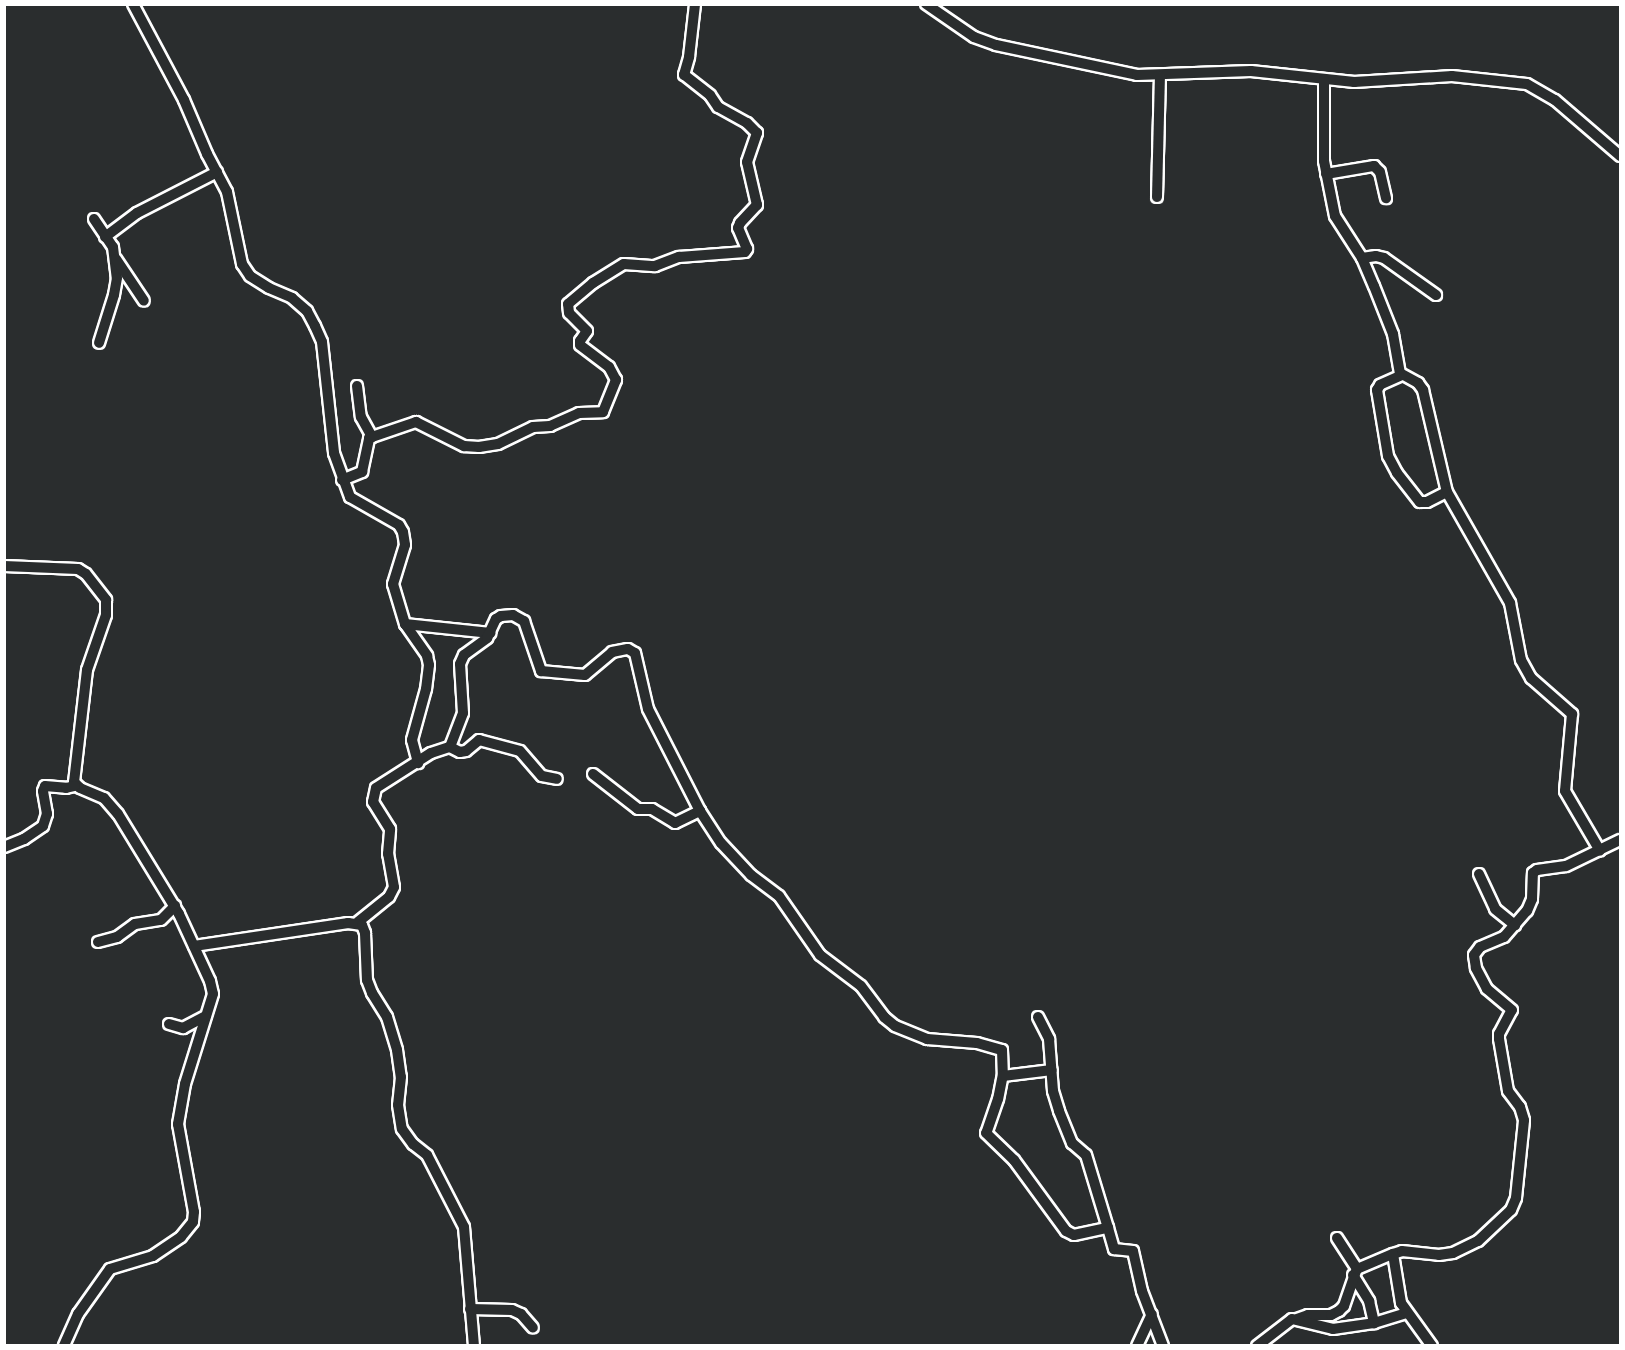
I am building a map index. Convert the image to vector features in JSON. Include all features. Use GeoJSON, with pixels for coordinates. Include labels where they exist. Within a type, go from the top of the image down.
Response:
{"type":"FeatureCollection","features":[{"type":"Feature","properties":{"kind":"street"},"geometry":{"type":"LineString","coordinates":[[133,4],[184,100],[227,192],[242,264],[250,276],[299,304],[307,311],[315,326],[322,342],[334,453],[350,497],[399,525],[403,532],[405,545],[393,585],[405,624],[427,656],[429,665],[426,689],[412,740],[418,763]]}},
{"type":"Feature","properties":{"kind":"street"},"geometry":{"type":"LineString","coordinates":[[342,480],[362,472],[366,465],[366,443],[372,437],[416,422],[464,446],[492,446],[533,427],[550,426],[579,413],[603,412],[616,380],[609,367],[580,345],[587,330],[569,313],[568,304],[593,283],[624,264],[655,266],[679,257],[745,252],[747,249],[738,228],[758,205],[747,162],[757,133],[747,123],[718,106],[710,95],[684,75],[689,57],[694,4]]}},
{"type":"Feature","properties":{"kind":"street"},"geometry":{"type":"LineString","coordinates":[[926,4],[974,37],[996,45],[1137,75],[1160,76],[1251,71],[1354,82],[1452,76],[1527,84],[1556,100],[1620,156]]}},
{"type":"Feature","properties":{"kind":"street"},"geometry":{"type":"LineString","coordinates":[[1157,197],[1160,76]]}},
{"type":"Feature","properties":{"kind":"street"},"geometry":{"type":"LineString","coordinates":[[1324,80],[1326,174],[1335,216],[1362,258],[1394,334],[1397,365],[1402,375],[1418,383],[1423,390],[1447,492],[1510,603],[1521,660],[1549,695],[1570,711],[1565,791],[1600,850]]}},
{"type":"Feature","properties":{"kind":"street"},"geometry":{"type":"LineString","coordinates":[[1326,174],[1374,166],[1380,172],[1386,198]]}},
{"type":"Feature","properties":{"kind":"street"},"geometry":{"type":"LineString","coordinates":[[105,237],[137,213],[217,172]]}},
{"type":"Feature","properties":{"kind":"street"},"geometry":{"type":"LineString","coordinates":[[94,219],[116,259],[144,301]]}},
{"type":"Feature","properties":{"kind":"street"},"geometry":{"type":"LineString","coordinates":[[1362,258],[1384,258],[1436,295]]}},
{"type":"Feature","properties":{"kind":"street"},"geometry":{"type":"LineString","coordinates":[[99,344],[114,295],[116,259]]}},
{"type":"Feature","properties":{"kind":"street"},"geometry":{"type":"LineString","coordinates":[[1402,375],[1380,385],[1377,390],[1388,456],[1397,473],[1420,502],[1427,502],[1447,492]]}},
{"type":"Feature","properties":{"kind":"street"},"geometry":{"type":"LineString","coordinates":[[357,386],[361,417],[372,437]]}},
{"type":"Feature","properties":{"kind":"street"},"geometry":{"type":"LineString","coordinates":[[4,566],[78,569],[106,600],[106,615],[87,670],[73,771],[75,786]]}},
{"type":"Feature","properties":{"kind":"street"},"geometry":{"type":"LineString","coordinates":[[450,747],[463,713],[460,664],[464,656],[490,633],[496,619],[513,615],[524,621],[541,671],[568,676],[585,675],[612,651],[619,649],[635,653],[648,709],[700,811],[721,843],[751,875],[778,896],[819,955],[861,986],[884,1017],[895,1026],[927,1039],[998,1047],[1004,1055],[1003,1076],[986,1133],[1014,1160],[1066,1231],[1074,1235],[1108,1228]]}},
{"type":"Feature","properties":{"kind":"street"},"geometry":{"type":"LineString","coordinates":[[405,624],[490,633]]}},
{"type":"Feature","properties":{"kind":"street"},"geometry":{"type":"LineString","coordinates":[[194,946],[358,922],[389,897],[394,887],[388,854],[390,829],[373,802],[374,792],[431,753],[450,747],[460,752],[466,751],[479,740],[520,751],[542,776],[557,779]]}},
{"type":"Feature","properties":{"kind":"street"},"geometry":{"type":"LineString","coordinates":[[593,774],[638,809],[652,809],[675,823],[700,811]]}},
{"type":"Feature","properties":{"kind":"street"},"geometry":{"type":"LineString","coordinates":[[4,847],[24,839],[43,826],[47,814],[42,790],[45,786],[75,786],[108,802],[175,906],[212,989],[185,1084],[178,1124],[194,1212],[193,1222],[181,1237],[153,1256],[110,1269],[78,1314],[64,1346]]}},
{"type":"Feature","properties":{"kind":"street"},"geometry":{"type":"LineString","coordinates":[[1257,1346],[1281,1325],[1308,1315],[1330,1315],[1339,1311],[1344,1306],[1355,1272],[1402,1251],[1439,1255],[1453,1253],[1478,1240],[1504,1218],[1516,1198],[1524,1120],[1520,1107],[1508,1091],[1498,1039],[1500,1031],[1511,1017],[1512,1010],[1490,993],[1473,958],[1476,950],[1504,938],[1527,911],[1532,899],[1533,873],[1537,870],[1566,866],[1620,840]]}},
{"type":"Feature","properties":{"kind":"street"},"geometry":{"type":"LineString","coordinates":[[1479,874],[1495,909],[1515,925]]}},
{"type":"Feature","properties":{"kind":"street"},"geometry":{"type":"LineString","coordinates":[[98,942],[117,938],[135,924],[161,920],[175,906]]}},
{"type":"Feature","properties":{"kind":"street"},"geometry":{"type":"LineString","coordinates":[[358,922],[365,933],[367,980],[387,1017],[397,1050],[401,1077],[398,1105],[402,1129],[413,1144],[427,1155],[464,1227],[474,1346]]}},
{"type":"Feature","properties":{"kind":"street"},"geometry":{"type":"LineString","coordinates":[[169,1024],[183,1028],[206,1016]]}},
{"type":"Feature","properties":{"kind":"street"},"geometry":{"type":"LineString","coordinates":[[1038,1017],[1049,1039],[1053,1091],[1059,1111],[1072,1143],[1086,1155],[1114,1249],[1133,1251],[1142,1291],[1163,1346]]}},
{"type":"Feature","properties":{"kind":"street"},"geometry":{"type":"LineString","coordinates":[[1003,1076],[1052,1070]]}},
{"type":"Feature","properties":{"kind":"street"},"geometry":{"type":"LineString","coordinates":[[1337,1238],[1369,1301],[1374,1323]]}},
{"type":"Feature","properties":{"kind":"street"},"geometry":{"type":"LineString","coordinates":[[1393,1254],[1398,1294],[1407,1313],[1432,1346]]}},
{"type":"Feature","properties":{"kind":"street"},"geometry":{"type":"LineString","coordinates":[[470,1309],[512,1310],[521,1314],[532,1328]]}},
{"type":"Feature","properties":{"kind":"street"},"geometry":{"type":"LineString","coordinates":[[1297,1319],[1326,1328],[1374,1323],[1407,1313]]}},
{"type":"Feature","properties":{"kind":"street"},"geometry":{"type":"LineString","coordinates":[[1137,1346],[1152,1314]]}}]}
